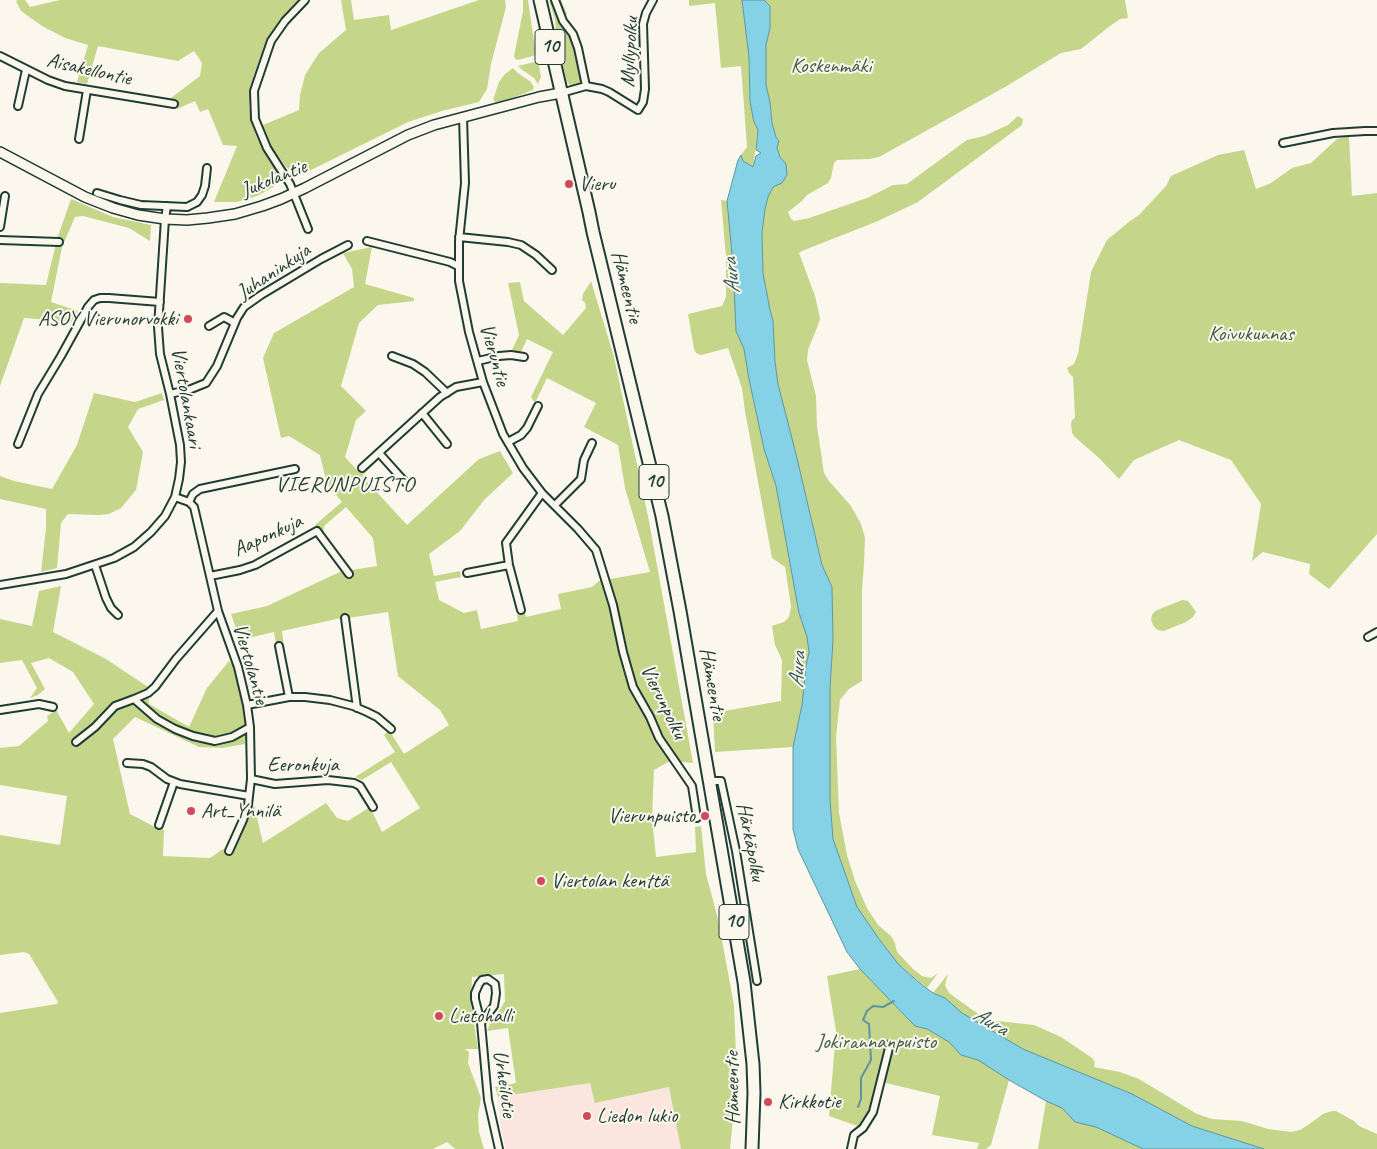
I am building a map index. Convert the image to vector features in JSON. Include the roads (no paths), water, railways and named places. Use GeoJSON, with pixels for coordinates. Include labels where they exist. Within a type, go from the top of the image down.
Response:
{"type":"FeatureCollection","features":[{"type":"Feature","properties":{"kind":"highway","name":"Hämeentie"},"geometry":{"type":"LineString","coordinates":[[532,0],[589,212],[662,516],[744,982],[751,1035],[754,1093],[752,1149]]}},
{"type":"Feature","properties":{"kind":"highway","name":"Hämeentie"},"geometry":{"type":"LineString","coordinates":[[540,0],[557,94]]}},
{"type":"Feature","properties":{"kind":"street"},"geometry":{"type":"LineString","coordinates":[[305,0],[285,21],[271,41],[254,91],[255,119],[258,127],[267,148],[290,184],[308,230]]}},
{"type":"Feature","properties":{"kind":"street"},"geometry":{"type":"LineString","coordinates":[[556,0],[563,21],[573,34],[578,48],[586,86]]}},
{"type":"Feature","properties":{"kind":"street","name":"Myllypolku"},"geometry":{"type":"LineString","coordinates":[[557,94],[586,86],[602,89],[638,110],[643,102],[645,89],[643,24],[653,0]]}},
{"type":"Feature","properties":{"kind":"street","name":"Aisakellontie"},"geometry":{"type":"LineString","coordinates":[[0,56],[48,80],[87,90],[174,104]]}},
{"type":"Feature","properties":{"kind":"street"},"geometry":{"type":"LineString","coordinates":[[18,106],[26,70]]}},
{"type":"Feature","properties":{"kind":"street"},"geometry":{"type":"LineString","coordinates":[[79,139],[87,90]]}},
{"type":"Feature","properties":{"kind":"street","name":"Jukolantie"},"geometry":{"type":"LineString","coordinates":[[0,152],[85,197],[138,215],[187,220],[235,214],[262,206],[294,193],[408,135],[434,125],[557,94]]}},
{"type":"Feature","properties":{"kind":"street","name":"Vieruntie"},"geometry":{"type":"LineString","coordinates":[[463,117],[465,183],[458,266],[460,289],[483,382],[503,434],[523,468],[542,493],[596,550],[600,567]]}},
{"type":"Feature","properties":{"kind":"street"},"geometry":{"type":"LineString","coordinates":[[1284,143],[1333,133],[1377,131]]}},
{"type":"Feature","properties":{"kind":"street"},"geometry":{"type":"LineString","coordinates":[[97,193],[141,205],[187,207],[197,202],[202,195],[207,168]]}},
{"type":"Feature","properties":{"kind":"street"},"geometry":{"type":"LineString","coordinates":[[0,227],[5,196]]}},
{"type":"Feature","properties":{"kind":"street","name":"Viertolankaari"},"geometry":{"type":"LineString","coordinates":[[0,585],[66,574],[114,558],[134,547],[151,532],[165,516],[175,496],[180,479],[181,462],[177,426],[160,354],[158,327],[167,206]]}},
{"type":"Feature","properties":{"kind":"street"},"geometry":{"type":"LineString","coordinates":[[459,237],[521,245],[536,255],[552,270]]}},
{"type":"Feature","properties":{"kind":"street"},"geometry":{"type":"LineString","coordinates":[[0,240],[59,242]]}},
{"type":"Feature","properties":{"kind":"street"},"geometry":{"type":"LineString","coordinates":[[367,241],[450,262],[458,266]]}},
{"type":"Feature","properties":{"kind":"street","name":"Juhaninkuja"},"geometry":{"type":"LineString","coordinates":[[170,394],[191,390],[206,383],[217,366],[235,323],[244,308],[260,295],[348,245]]}},
{"type":"Feature","properties":{"kind":"street"},"geometry":{"type":"LineString","coordinates":[[18,444],[38,394],[85,312],[94,300],[109,298],[160,302]]}},
{"type":"Feature","properties":{"kind":"street"},"geometry":{"type":"LineString","coordinates":[[209,326],[224,317],[235,323]]}},
{"type":"Feature","properties":{"kind":"street"},"geometry":{"type":"LineString","coordinates":[[478,361],[505,355],[524,357]]}},
{"type":"Feature","properties":{"kind":"street"},"geometry":{"type":"LineString","coordinates":[[392,356],[413,364],[425,372],[447,393]]}},
{"type":"Feature","properties":{"kind":"street"},"geometry":{"type":"LineString","coordinates":[[362,468],[422,413],[447,393],[456,387],[483,382]]}},
{"type":"Feature","properties":{"kind":"street"},"geometry":{"type":"LineString","coordinates":[[508,442],[527,428],[538,406]]}},
{"type":"Feature","properties":{"kind":"street"},"geometry":{"type":"LineString","coordinates":[[422,413],[447,444]]}},
{"type":"Feature","properties":{"kind":"street"},"geometry":{"type":"LineString","coordinates":[[555,505],[581,479],[584,460],[592,443]]}},
{"type":"Feature","properties":{"kind":"street"},"geometry":{"type":"LineString","coordinates":[[379,453],[405,482]]}},
{"type":"Feature","properties":{"kind":"street"},"geometry":{"type":"LineString","coordinates":[[175,496],[189,502],[193,494],[200,489],[295,469]]}},
{"type":"Feature","properties":{"kind":"street"},"geometry":{"type":"LineString","coordinates":[[521,610],[509,565],[506,543],[542,493]]}},
{"type":"Feature","properties":{"kind":"street","name":"Viertolantie"},"geometry":{"type":"LineString","coordinates":[[189,502],[194,507],[218,611],[238,667],[250,727],[251,779],[249,796],[243,820],[229,851]]}},
{"type":"Feature","properties":{"kind":"street","name":"Aaponkuja"},"geometry":{"type":"LineString","coordinates":[[210,576],[256,565],[317,531],[349,574]]}},
{"type":"Feature","properties":{"kind":"street"},"geometry":{"type":"LineString","coordinates":[[95,565],[106,598],[111,608],[118,615]]}},
{"type":"Feature","properties":{"kind":"street"},"geometry":{"type":"LineString","coordinates":[[467,573],[509,565]]}},
{"type":"Feature","properties":{"kind":"street","name":"Vierunpolku"},"geometry":{"type":"LineString","coordinates":[[600,567],[613,605],[633,687],[650,717],[659,738],[692,786],[697,818]]}},
{"type":"Feature","properties":{"kind":"street"},"geometry":{"type":"LineString","coordinates":[[76,742],[95,727],[116,706],[148,693],[181,652],[218,611]]}},
{"type":"Feature","properties":{"kind":"street"},"geometry":{"type":"LineString","coordinates":[[345,618],[357,708]]}},
{"type":"Feature","properties":{"kind":"street"},"geometry":{"type":"LineString","coordinates":[[1368,637],[1377,632]]}},
{"type":"Feature","properties":{"kind":"street"},"geometry":{"type":"LineString","coordinates":[[279,646],[289,697]]}},
{"type":"Feature","properties":{"kind":"street"},"geometry":{"type":"LineString","coordinates":[[247,705],[289,697],[330,700],[357,708],[377,717],[391,729]]}},
{"type":"Feature","properties":{"kind":"street"},"geometry":{"type":"LineString","coordinates":[[134,699],[157,719],[175,729],[194,736],[215,741],[232,737],[250,727]]}},
{"type":"Feature","properties":{"kind":"street"},"geometry":{"type":"LineString","coordinates":[[0,710],[39,704],[53,707]]}},
{"type":"Feature","properties":{"kind":"street"},"geometry":{"type":"LineString","coordinates":[[127,763],[143,764],[151,767],[174,782],[249,796]]}},
{"type":"Feature","properties":{"kind":"street","name":"Eeronkuja"},"geometry":{"type":"LineString","coordinates":[[251,779],[275,784],[328,780],[346,781],[360,786],[373,807]]}},
{"type":"Feature","properties":{"kind":"street","name":"Härkäpolku"},"geometry":{"type":"LineString","coordinates":[[709,781],[721,781],[736,850],[757,981]]}},
{"type":"Feature","properties":{"kind":"street"},"geometry":{"type":"LineString","coordinates":[[159,825],[174,782]]}},
{"type":"Feature","properties":{"kind":"street","name":"Urheilutie"},"geometry":{"type":"LineString","coordinates":[[481,1023],[494,1006],[496,1000],[494,984],[488,979],[482,980],[478,984],[475,993],[476,1006],[481,1023],[488,1100],[499,1149]]}},
{"type":"Feature","properties":{"kind":"street"},"geometry":{"type":"LineString","coordinates":[[850,1149],[854,1135],[863,1128],[873,1112],[890,1044]]}},
{"type":"Feature","properties":{"kind":"water"},"geometry":{"type":"Polygon","coordinates":[[[742,0],[764,0],[770,6],[770,28],[766,45],[766,85],[772,123],[779,141],[777,148],[780,157],[786,164],[787,175],[782,183],[773,187],[765,209],[762,233],[763,273],[773,321],[778,384],[822,565],[832,587],[830,800],[833,839],[857,907],[899,965],[921,984],[933,993],[945,998],[962,1013],[1023,1049],[1132,1094],[1192,1126],[1264,1149],[1143,1149],[1096,1127],[1075,1122],[1062,1108],[1009,1080],[978,1060],[961,1055],[949,1042],[927,1029],[915,1026],[860,969],[847,952],[798,849],[793,829],[793,747],[802,705],[809,652],[807,637],[799,613],[776,486],[764,449],[744,349],[736,331],[733,265],[727,201],[741,155],[743,161],[753,167],[756,156],[761,153],[756,150],[758,130],[754,122],[750,102],[749,57],[742,0]]]}},
{"type":"Feature","properties":{"kind":"waterway"},"geometry":{"type":"LineString","coordinates":[[858,1107],[861,1099],[861,1078],[871,1060],[869,1024],[863,1020],[867,1011],[873,1006],[883,1007],[894,1001]]}},
{"type":"Feature","properties":{"kind":"place","name":"Vieru"},"geometry":{"type":"Point","coordinates":[569,184]}},
{"type":"Feature","properties":{"kind":"place","name":"ASOY Vierunorvokki"},"geometry":{"type":"Point","coordinates":[188,319]}},
{"type":"Feature","properties":{"kind":"place","name":"Art_Ynnilä"},"geometry":{"type":"Point","coordinates":[191,811]}},
{"type":"Feature","properties":{"kind":"place","name":"Vierunpuisto"},"geometry":{"type":"Point","coordinates":[705,816]}},
{"type":"Feature","properties":{"kind":"place","name":"Viertolan kenttä"},"geometry":{"type":"Point","coordinates":[541,881]}},
{"type":"Feature","properties":{"kind":"place","name":"Lietohalli"},"geometry":{"type":"Point","coordinates":[439,1016]}},
{"type":"Feature","properties":{"kind":"place","name":"Kirkkotie"},"geometry":{"type":"Point","coordinates":[768,1102]}},
{"type":"Feature","properties":{"kind":"place","name":"Liedon lukio"},"geometry":{"type":"Point","coordinates":[587,1116]}},
{"type":"Feature","properties":{"kind":"district","name":"VIERUNPUISTO"},"geometry":{"type":"Point","coordinates":[345,485]}},
{"type":"Feature","properties":{"kind":"park label","name":"Koskenmäki"},"geometry":{"type":"Point","coordinates":[831,66]}},
{"type":"Feature","properties":{"kind":"park label","name":"Koivukunnas"},"geometry":{"type":"Point","coordinates":[1251,334]}},
{"type":"Feature","properties":{"kind":"park label","name":"Jokirannanpuisto"},"geometry":{"type":"Point","coordinates":[876,1042]}},
{"type":"Feature","properties":{"kind":"water label","name":"Aura"},"geometry":{"type":"Point","coordinates":[732,276]}},
{"type":"Feature","properties":{"kind":"water label","name":"Aura"},"geometry":{"type":"Point","coordinates":[798,670]}},
{"type":"Feature","properties":{"kind":"water label","name":"Aura"},"geometry":{"type":"Point","coordinates":[990,1022]}}]}
